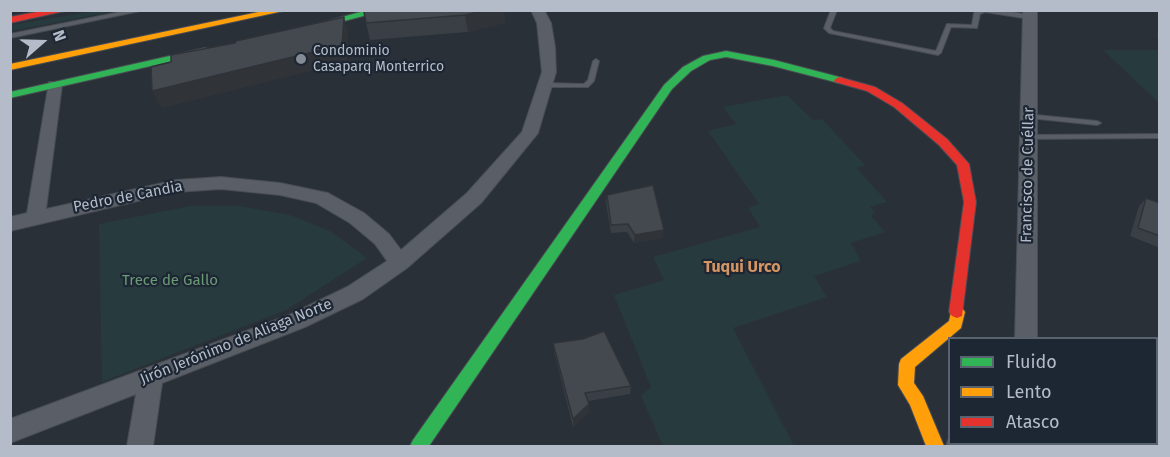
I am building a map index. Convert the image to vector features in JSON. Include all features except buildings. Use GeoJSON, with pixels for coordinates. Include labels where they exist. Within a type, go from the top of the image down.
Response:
{"type":"FeatureCollection","features":[{"type":"Feature","properties":{"kind":"main road"},"geometry":{"type":"LineString","coordinates":[[10,20],[65,10]]}},
{"type":"Feature","properties":{"kind":"main road"},"geometry":{"type":"LineString","coordinates":[[10,67],[284,10]]}},
{"type":"Feature","properties":{"kind":"main road"},"geometry":{"type":"LineString","coordinates":[[298,30],[382,10]]}},
{"type":"Feature","properties":{"kind":"main road"},"geometry":{"type":"LineString","coordinates":[[10,47],[146,14]]}},
{"type":"Feature","properties":{"kind":"main road"},"geometry":{"type":"LineString","coordinates":[[10,95],[221,47]]}},
{"type":"Feature","properties":{"kind":"main road"},"geometry":{"type":"LineString","coordinates":[[419,447],[669,87],[687,69],[707,58],[726,54],[774,63],[871,89],[898,105],[943,142],[963,164],[970,202],[956,324],[907,364],[906,385],[939,440]]}},
{"type":"Feature","properties":{"kind":"street","name":"Jirón Jerónimo de Aliaga Norte"},"geometry":{"type":"LineString","coordinates":[[10,431],[297,321],[355,293],[400,263],[474,198],[530,133],[549,72],[544,22],[537,10]]}},
{"type":"Feature","properties":{"kind":"street","name":"Francisco de Cuéllar"},"geometry":{"type":"LineString","coordinates":[[1026,337],[1030,14]]}},
{"type":"Feature","properties":{"kind":"street"},"geometry":{"type":"LineString","coordinates":[[36,216],[54,85]]}},
{"type":"Feature","properties":{"kind":"street","name":"Pedro de Candia"},"geometry":{"type":"LineString","coordinates":[[10,224],[36,216],[176,186],[221,183],[280,189],[321,198],[357,218],[382,239],[400,263]]}},
{"type":"Feature","properties":{"kind":"street"},"geometry":{"type":"LineString","coordinates":[[140,447],[151,378]]}},
{"type":"Feature","properties":{"kind":"lane"},"geometry":{"type":"LineString","coordinates":[[834,10],[827,28],[831,32],[938,54],[949,25],[975,27],[977,13],[984,10],[1030,14]]}},
{"type":"Feature","properties":{"kind":"lane"},"geometry":{"type":"LineString","coordinates":[[10,36],[146,14]]}},
{"type":"Feature","properties":{"kind":"lane"},"geometry":{"type":"LineString","coordinates":[[546,85],[586,86],[591,81],[596,61]]}},
{"type":"Feature","properties":{"kind":"lane"},"geometry":{"type":"LineString","coordinates":[[1029,116],[1096,123]]}},
{"type":"Feature","properties":{"kind":"lane"},"geometry":{"type":"LineString","coordinates":[[1028,137],[1160,136]]}},
{"type":"Feature","properties":{"kind":"green space"},"geometry":{"type":"Polygon","coordinates":[[[95,11],[116,11],[11,31],[11,25],[95,11]]]}},
{"type":"Feature","properties":{"kind":"green space"},"geometry":{"type":"Polygon","coordinates":[[[1103,50],[1159,50],[1159,103],[1103,50]]]}},
{"type":"Feature","properties":{"kind":"green space"},"geometry":{"type":"Polygon","coordinates":[[[787,95],[813,120],[822,119],[865,165],[857,168],[887,202],[870,207],[875,213],[871,216],[885,232],[851,243],[861,261],[814,276],[827,297],[733,328],[794,446],[663,446],[641,396],[651,387],[614,295],[664,280],[653,257],[760,227],[748,208],[759,204],[708,131],[736,124],[723,107],[787,95]]]}},
{"type":"Feature","properties":{"kind":"green space","name":"Trece de Gallo"},"geometry":{"type":"Polygon","coordinates":[[[191,206],[239,206],[290,215],[330,231],[367,258],[286,310],[102,382],[99,224],[191,206]]]}},
{"type":"Feature","properties":{"kind":"traffic: fast"},"geometry":{"type":"LineString","coordinates":[[310,27],[382,10]]}},
{"type":"Feature","properties":{"kind":"traffic: fast"},"geometry":{"type":"LineString","coordinates":[[10,95],[205,51]]}},
{"type":"Feature","properties":{"kind":"traffic: fast"},"geometry":{"type":"LineString","coordinates":[[419,446],[668,87],[687,69],[707,58],[726,54],[774,63],[839,80]]}},
{"type":"Feature","properties":{"kind":"traffic: slow"},"geometry":{"type":"LineString","coordinates":[[10,67],[284,10]]}},
{"type":"Feature","properties":{"kind":"traffic: slow"},"geometry":{"type":"LineString","coordinates":[[935,446],[917,401],[906,385],[907,364],[956,324],[957,312]]}},
{"type":"Feature","properties":{"kind":"traffic: jam"},"geometry":{"type":"LineString","coordinates":[[10,20],[65,10]]}},
{"type":"Feature","properties":{"kind":"traffic: jam"},"geometry":{"type":"LineString","coordinates":[[839,80],[871,89],[898,105],[943,142],[963,164],[970,202],[957,312]]}},
{"type":"Feature","properties":{"kind":"place","name":"Condominio Casaparq Monterrico"},"geometry":{"type":"Point","coordinates":[301,59]}},
{"type":"Feature","properties":{"kind":"district","name":"Tuqui Urco"},"geometry":{"type":"Point","coordinates":[742,268]}}]}
